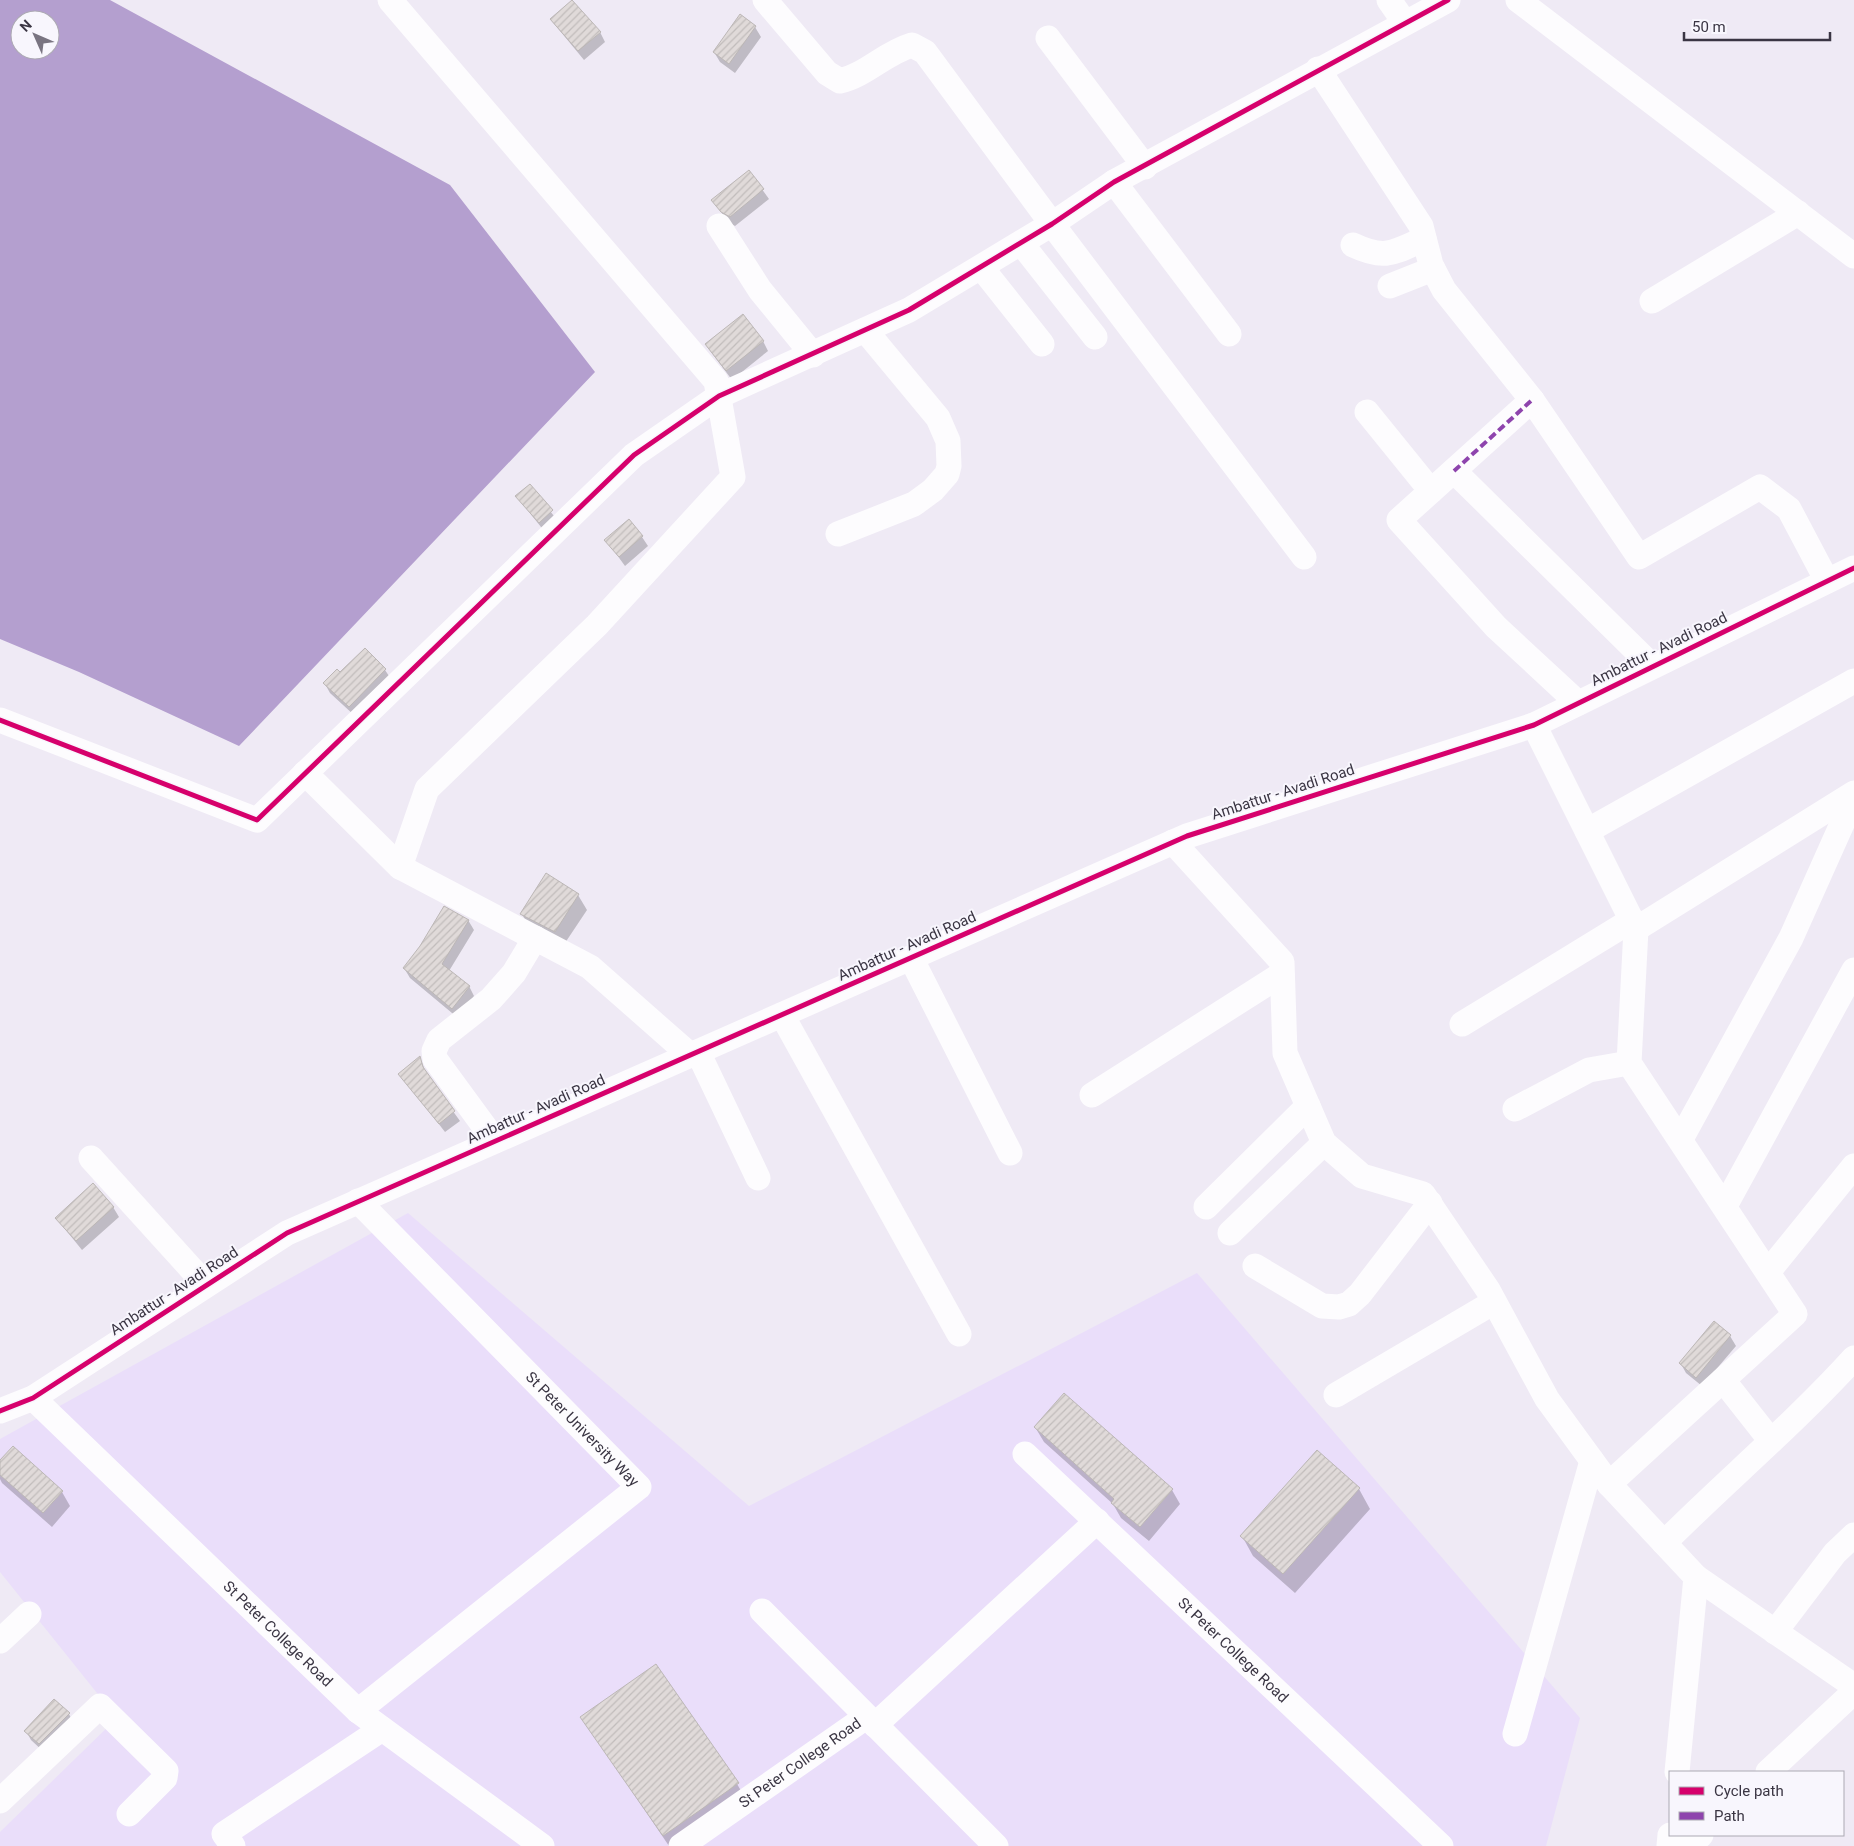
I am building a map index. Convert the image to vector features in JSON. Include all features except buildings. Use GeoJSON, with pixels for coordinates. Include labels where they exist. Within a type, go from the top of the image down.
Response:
{"type":"FeatureCollection","features":[{"type":"Feature","properties":{"kind":"street"},"geometry":{"type":"LineString","coordinates":[[390,0],[716,381],[733,477],[597,625],[427,789],[400,868]]}},
{"type":"Feature","properties":{"kind":"street"},"geometry":{"type":"LineString","coordinates":[[765,0],[827,73],[840,81],[852,78],[896,50],[912,45],[926,52],[1052,224],[1304,557]]}},
{"type":"Feature","properties":{"kind":"street"},"geometry":{"type":"LineString","coordinates":[[1389,0],[1405,23]]}},
{"type":"Feature","properties":{"kind":"street"},"geometry":{"type":"LineString","coordinates":[[0,720],[256,820],[634,456],[718,396],[813,355],[909,310],[1052,224],[1114,182],[1145,167],[1318,69],[1448,0]]}},
{"type":"Feature","properties":{"kind":"street"},"geometry":{"type":"LineString","coordinates":[[1518,0],[1854,256]]}},
{"type":"Feature","properties":{"kind":"street"},"geometry":{"type":"LineString","coordinates":[[1048,38],[1145,167]]}},
{"type":"Feature","properties":{"kind":"street"},"geometry":{"type":"LineString","coordinates":[[1318,69],[1421,226],[1433,269],[1444,290],[1532,400],[1639,557],[1760,487],[1789,509],[1827,581]]}},
{"type":"Feature","properties":{"kind":"street"},"geometry":{"type":"LineString","coordinates":[[1114,182],[1229,334]]}},
{"type":"Feature","properties":{"kind":"street"},"geometry":{"type":"LineString","coordinates":[[1652,301],[1798,214]]}},
{"type":"Feature","properties":{"kind":"street"},"geometry":{"type":"LineString","coordinates":[[719,226],[760,290],[813,355]]}},
{"type":"Feature","properties":{"kind":"street"},"geometry":{"type":"LineString","coordinates":[[1353,245],[1373,255],[1393,253],[1424,239]]}},
{"type":"Feature","properties":{"kind":"street"},"geometry":{"type":"LineString","coordinates":[[1020,243],[1095,337]]}},
{"type":"Feature","properties":{"kind":"street"},"geometry":{"type":"LineString","coordinates":[[981,267],[1042,344]]}},
{"type":"Feature","properties":{"kind":"street"},"geometry":{"type":"LineString","coordinates":[[1390,286],[1433,269]]}},
{"type":"Feature","properties":{"kind":"street"},"geometry":{"type":"LineString","coordinates":[[838,534],[914,504],[933,490],[947,474],[949,466],[948,441],[938,418],[865,330]]}},
{"type":"Feature","properties":{"kind":"street"},"geometry":{"type":"LineString","coordinates":[[1532,400],[1399,520],[1496,627],[1578,703]]}},
{"type":"Feature","properties":{"kind":"street"},"geometry":{"type":"LineString","coordinates":[[1367,412],[1431,490]]}},
{"type":"Feature","properties":{"kind":"street"},"geometry":{"type":"LineString","coordinates":[[1454,471],[1652,666]]}},
{"type":"Feature","properties":{"kind":"street","name":"Ambattur - Avadi Road"},"geometry":{"type":"LineString","coordinates":[[0,1412],[33,1398],[287,1233],[1174,842],[1534,725],[1854,568]]}},
{"type":"Feature","properties":{"kind":"street"},"geometry":{"type":"LineString","coordinates":[[1587,831],[1854,681]]}},
{"type":"Feature","properties":{"kind":"street"},"geometry":{"type":"LineString","coordinates":[[1534,725],[1634,924],[1629,1063],[1796,1314],[1609,1484]]}},
{"type":"Feature","properties":{"kind":"street"},"geometry":{"type":"LineString","coordinates":[[305,773],[400,868],[590,967],[694,1053],[758,1178]]}},
{"type":"Feature","properties":{"kind":"street"},"geometry":{"type":"LineString","coordinates":[[1462,1024],[1634,924],[1854,792]]}},
{"type":"Feature","properties":{"kind":"street"},"geometry":{"type":"LineString","coordinates":[[1681,1139],[1791,938],[1854,797]]}},
{"type":"Feature","properties":{"kind":"street"},"geometry":{"type":"LineString","coordinates":[[1174,842],[1282,962],[1285,1053],[1324,1143],[1362,1176],[1424,1194],[1494,1302],[1547,1399],[1609,1484],[1696,1577],[1854,1686]]}},
{"type":"Feature","properties":{"kind":"street"},"geometry":{"type":"LineString","coordinates":[[495,1141],[435,1059],[434,1051],[439,1040],[492,999],[514,973],[535,938]]}},
{"type":"Feature","properties":{"kind":"street"},"geometry":{"type":"LineString","coordinates":[[911,958],[1010,1152]]}},
{"type":"Feature","properties":{"kind":"street"},"geometry":{"type":"LineString","coordinates":[[1725,1206],[1854,970]]}},
{"type":"Feature","properties":{"kind":"street"},"geometry":{"type":"LineString","coordinates":[[1092,1095],[1282,974]]}},
{"type":"Feature","properties":{"kind":"street"},"geometry":{"type":"LineString","coordinates":[[782,1015],[959,1334]]}},
{"type":"Feature","properties":{"kind":"street"},"geometry":{"type":"LineString","coordinates":[[1515,1109],[1589,1070],[1629,1063]]}},
{"type":"Feature","properties":{"kind":"street"},"geometry":{"type":"LineString","coordinates":[[1206,1207],[1308,1106]]}},
{"type":"Feature","properties":{"kind":"street"},"geometry":{"type":"LineString","coordinates":[[1230,1233],[1324,1143]]}},
{"type":"Feature","properties":{"kind":"street"},"geometry":{"type":"LineString","coordinates":[[91,1158],[206,1285]]}},
{"type":"Feature","properties":{"kind":"street"},"geometry":{"type":"LineString","coordinates":[[1768,1272],[1854,1166]]}},
{"type":"Feature","properties":{"kind":"street","name":"St Peter University Way"},"geometry":{"type":"LineString","coordinates":[[358,1201],[638,1487],[358,1711]]}},
{"type":"Feature","properties":{"kind":"street"},"geometry":{"type":"LineString","coordinates":[[1255,1266],[1322,1306],[1339,1307],[1349,1304],[1360,1294],[1430,1203]]}},
{"type":"Feature","properties":{"kind":"street"},"geometry":{"type":"LineString","coordinates":[[1336,1395],[1494,1302]]}},
{"type":"Feature","properties":{"kind":"street"},"geometry":{"type":"LineString","coordinates":[[1664,1543],[1723,1484],[1814,1402],[1854,1358]]}},
{"type":"Feature","properties":{"kind":"street"},"geometry":{"type":"LineString","coordinates":[[1722,1380],[1771,1441]]}},
{"type":"Feature","properties":{"kind":"street","name":"St Peter College Road"},"geometry":{"type":"LineString","coordinates":[[33,1398],[358,1711],[542,1846]]}},
{"type":"Feature","properties":{"kind":"street","name":"St Peter College Road"},"geometry":{"type":"LineString","coordinates":[[1025,1454],[1441,1846]]}},
{"type":"Feature","properties":{"kind":"street"},"geometry":{"type":"LineString","coordinates":[[1515,1734],[1592,1461]]}},
{"type":"Feature","properties":{"kind":"street"},"geometry":{"type":"LineString","coordinates":[[762,1611],[870,1721],[1097,1522]]}},
{"type":"Feature","properties":{"kind":"street"},"geometry":{"type":"LineString","coordinates":[[1775,1632],[1835,1553],[1854,1535]]}},
{"type":"Feature","properties":{"kind":"street"},"geometry":{"type":"LineString","coordinates":[[1676,1771],[1696,1577]]}},
{"type":"Feature","properties":{"kind":"street"},"geometry":{"type":"LineString","coordinates":[[0,1641],[29,1614]]}},
{"type":"Feature","properties":{"kind":"street"},"geometry":{"type":"LineString","coordinates":[[1769,1771],[1854,1692]]}},
{"type":"Feature","properties":{"kind":"street"},"geometry":{"type":"LineString","coordinates":[[0,1800],[100,1706],[166,1771],[165,1778],[129,1814]]}},
{"type":"Feature","properties":{"kind":"street","name":"St Peter College Road"},"geometry":{"type":"LineString","coordinates":[[682,1846],[870,1721],[996,1846]]}},
{"type":"Feature","properties":{"kind":"street"},"geometry":{"type":"LineString","coordinates":[[233,1846],[224,1834],[382,1729]]}},
{"type":"Feature","properties":{"kind":"street"},"geometry":{"type":"LineString","coordinates":[[1689,1846],[1700,1836]]}},
{"type":"Feature","properties":{"kind":"shaded area"},"geometry":{"type":"Polygon","coordinates":[[[0,0],[110,0],[450,185],[595,372],[239,746],[79,672],[0,639],[0,0]]]}},
{"type":"Feature","properties":{"kind":"shaded area"},"geometry":{"type":"Polygon","coordinates":[[[408,1213],[749,1506],[1197,1273],[1580,1718],[1546,1846],[0,1846],[0,1832],[117,1718],[0,1572],[0,1439],[408,1213]]]}},
{"type":"Feature","properties":{"kind":"marked path"},"geometry":{"type":"LineString","coordinates":[[1454,471],[1532,400]]}},
{"type":"Feature","properties":{"kind":"cycle path"},"geometry":{"type":"LineString","coordinates":[[0,720],[257,820],[634,455],[719,396],[909,310],[1052,224],[1114,182],[1448,0]]}},
{"type":"Feature","properties":{"kind":"cycle path"},"geometry":{"type":"LineString","coordinates":[[0,1411],[33,1398],[287,1233],[1187,836],[1534,725],[1854,568]]}}]}
